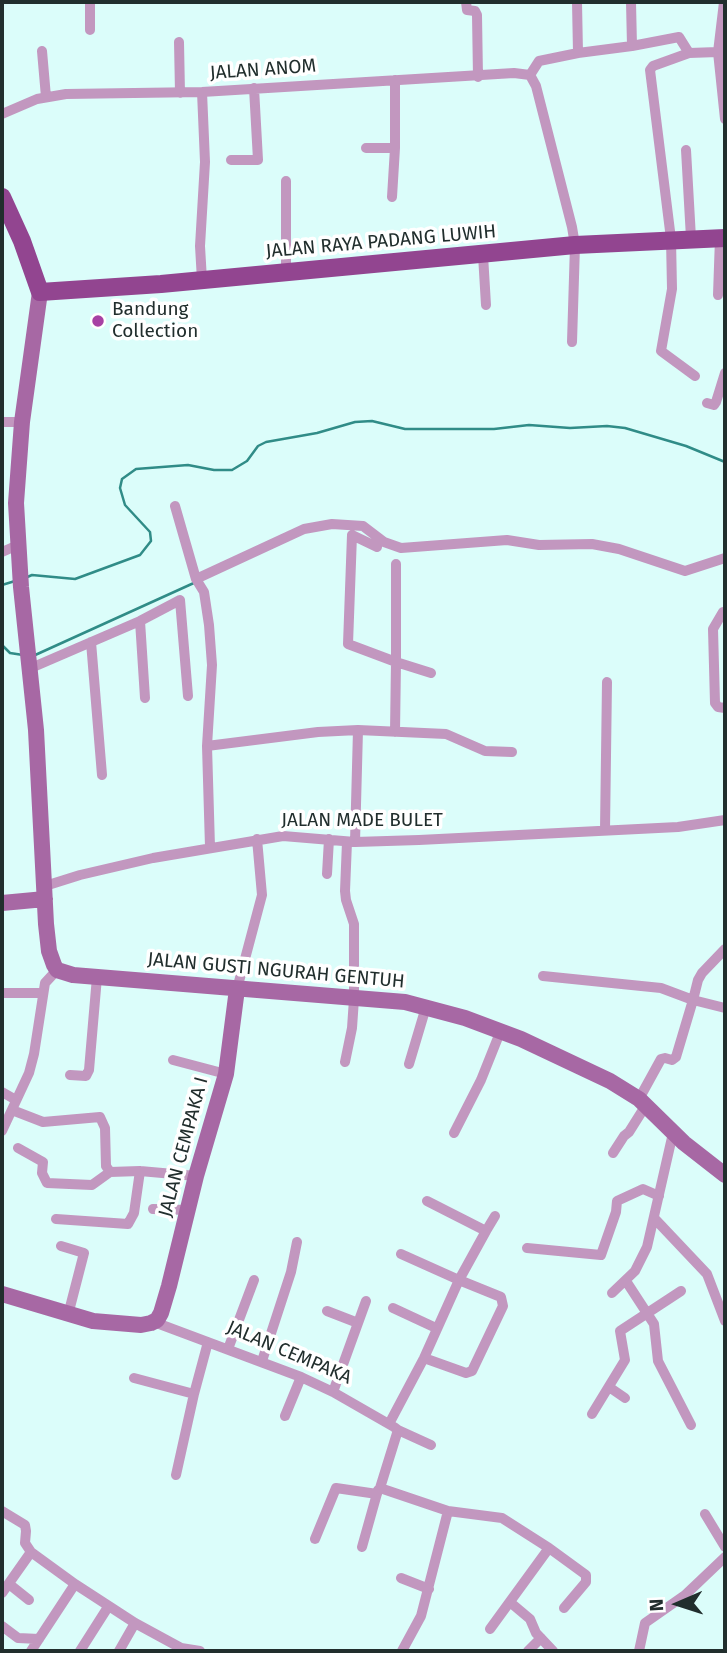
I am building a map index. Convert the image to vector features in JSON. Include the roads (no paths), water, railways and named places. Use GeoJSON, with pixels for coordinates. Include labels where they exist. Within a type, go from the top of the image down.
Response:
{"type":"FeatureCollection","features":[{"type":"Feature","properties":{"kind":"main road"},"geometry":{"type":"LineString","coordinates":[[2,197],[22,241],[40,292]]}},
{"type":"Feature","properties":{"kind":"main road","name":"JALAN RAYA PADANG LUWIH"},"geometry":{"type":"LineString","coordinates":[[40,292],[83,291],[575,245],[723,238]]}},
{"type":"Feature","properties":{"kind":"street"},"geometry":{"type":"LineString","coordinates":[[90,2],[90,30]]}},
{"type":"Feature","properties":{"kind":"street"},"geometry":{"type":"LineString","coordinates":[[466,2],[466,9],[477,15],[478,76]]}},
{"type":"Feature","properties":{"kind":"street"},"geometry":{"type":"LineString","coordinates":[[577,2],[578,53]]}},
{"type":"Feature","properties":{"kind":"street"},"geometry":{"type":"LineString","coordinates":[[631,2],[632,46]]}},
{"type":"Feature","properties":{"kind":"street"},"geometry":{"type":"LineString","coordinates":[[724,2],[719,52],[725,119]]}},
{"type":"Feature","properties":{"kind":"street"},"geometry":{"type":"LineString","coordinates":[[572,342],[575,245],[536,86],[530,75],[539,61],[680,37],[689,53]]}},
{"type":"Feature","properties":{"kind":"street"},"geometry":{"type":"LineString","coordinates":[[180,42],[180,93]]}},
{"type":"Feature","properties":{"kind":"street"},"geometry":{"type":"LineString","coordinates":[[42,51],[47,97]]}},
{"type":"Feature","properties":{"kind":"street"},"geometry":{"type":"LineString","coordinates":[[695,376],[661,351],[672,289],[671,239],[650,70],[653,66],[689,53],[719,52]]}},
{"type":"Feature","properties":{"kind":"street","name":"JALAN ANOM"},"geometry":{"type":"LineString","coordinates":[[2,114],[25,103],[66,94],[180,93],[514,73],[530,75]]}},
{"type":"Feature","properties":{"kind":"street"},"geometry":{"type":"LineString","coordinates":[[391,197],[395,148],[395,80]]}},
{"type":"Feature","properties":{"kind":"street"},"geometry":{"type":"LineString","coordinates":[[231,160],[258,160],[254,88]]}},
{"type":"Feature","properties":{"kind":"street"},"geometry":{"type":"LineString","coordinates":[[202,92],[205,162],[200,239],[202,280]]}},
{"type":"Feature","properties":{"kind":"street"},"geometry":{"type":"LineString","coordinates":[[366,148],[395,148]]}},
{"type":"Feature","properties":{"kind":"street"},"geometry":{"type":"LineString","coordinates":[[685,150],[691,238]]}},
{"type":"Feature","properties":{"kind":"street"},"geometry":{"type":"LineString","coordinates":[[286,181],[286,272]]}},
{"type":"Feature","properties":{"kind":"street"},"geometry":{"type":"LineString","coordinates":[[719,295],[723,238]]}},
{"type":"Feature","properties":{"kind":"street"},"geometry":{"type":"LineString","coordinates":[[483,255],[486,304]]}},
{"type":"Feature","properties":{"kind":"street"},"geometry":{"type":"LineString","coordinates":[[2,1131],[34,1054],[46,979],[57,970],[49,951],[31,668],[18,545],[16,480],[40,292]]}},
{"type":"Feature","properties":{"kind":"street"},"geometry":{"type":"LineString","coordinates":[[707,403],[712,405],[716,402],[725,373]]}},
{"type":"Feature","properties":{"kind":"street"},"geometry":{"type":"LineString","coordinates":[[2,422],[22,422]]}},
{"type":"Feature","properties":{"kind":"street"},"geometry":{"type":"LineString","coordinates":[[175,506],[196,579],[204,592],[206,603],[212,666],[207,746],[210,848]]}},
{"type":"Feature","properties":{"kind":"street"},"geometry":{"type":"LineString","coordinates":[[196,579],[304,529],[332,524],[363,526],[384,542],[401,548],[507,540],[539,545],[592,544],[619,549],[685,571],[725,558]]}},
{"type":"Feature","properties":{"kind":"street"},"geometry":{"type":"LineString","coordinates":[[377,548],[352,535],[348,644],[431,673]]}},
{"type":"Feature","properties":{"kind":"street"},"geometry":{"type":"LineString","coordinates":[[2,552],[18,545]]}},
{"type":"Feature","properties":{"kind":"street"},"geometry":{"type":"LineString","coordinates":[[395,732],[396,564]]}},
{"type":"Feature","properties":{"kind":"street"},"geometry":{"type":"LineString","coordinates":[[31,668],[140,621],[180,600],[188,696]]}},
{"type":"Feature","properties":{"kind":"street"},"geometry":{"type":"LineString","coordinates":[[723,612],[713,629],[714,678],[715,703],[725,708]]}},
{"type":"Feature","properties":{"kind":"street"},"geometry":{"type":"LineString","coordinates":[[140,621],[145,698]]}},
{"type":"Feature","properties":{"kind":"street"},"geometry":{"type":"LineString","coordinates":[[91,642],[102,775]]}},
{"type":"Feature","properties":{"kind":"street"},"geometry":{"type":"LineString","coordinates":[[605,830],[607,682]]}},
{"type":"Feature","properties":{"kind":"street"},"geometry":{"type":"LineString","coordinates":[[207,746],[318,732],[358,730],[446,734],[485,751],[512,752]]}},
{"type":"Feature","properties":{"kind":"street"},"geometry":{"type":"LineString","coordinates":[[345,1062],[352,1028],[354,999],[354,924],[345,891],[358,730]]}},
{"type":"Feature","properties":{"kind":"street","name":"JALAN MADE BULET"},"geometry":{"type":"LineString","coordinates":[[45,892],[130,863],[257,839],[294,836],[351,842],[678,827],[725,820]]}},
{"type":"Feature","properties":{"kind":"street"},"geometry":{"type":"LineString","coordinates":[[237,989],[262,895],[257,839]]}},
{"type":"Feature","properties":{"kind":"street"},"geometry":{"type":"LineString","coordinates":[[327,874],[329,839]]}},
{"type":"Feature","properties":{"kind":"street"},"geometry":{"type":"LineString","coordinates":[[2,903],[45,892]]}},
{"type":"Feature","properties":{"kind":"street"},"geometry":{"type":"LineString","coordinates":[[613,1153],[642,1102],[661,1059],[673,1060],[676,1057],[695,987],[702,973],[725,949]]}},
{"type":"Feature","properties":{"kind":"street","name":"JALAN GUSTI NGURAH GENTUH"},"geometry":{"type":"LineString","coordinates":[[57,970],[97,977],[405,1002],[465,1017],[572,1061],[642,1102],[673,1133],[725,1175]]}},
{"type":"Feature","properties":{"kind":"street"},"geometry":{"type":"LineString","coordinates":[[543,976],[661,988],[725,1008]]}},
{"type":"Feature","properties":{"kind":"street"},"geometry":{"type":"LineString","coordinates":[[69,1075],[86,1076],[89,1070],[97,977]]}},
{"type":"Feature","properties":{"kind":"street","name":"JALAN CEMPAKA I"},"geometry":{"type":"LineString","coordinates":[[158,1318],[226,1074],[237,989]]}},
{"type":"Feature","properties":{"kind":"street"},"geometry":{"type":"LineString","coordinates":[[2,993],[42,993]]}},
{"type":"Feature","properties":{"kind":"street"},"geometry":{"type":"LineString","coordinates":[[409,1064],[426,1007]]}},
{"type":"Feature","properties":{"kind":"street"},"geometry":{"type":"LineString","coordinates":[[454,1133],[481,1080],[501,1030]]}},
{"type":"Feature","properties":{"kind":"street"},"geometry":{"type":"LineString","coordinates":[[173,1060],[226,1074]]}},
{"type":"Feature","properties":{"kind":"street"},"geometry":{"type":"LineString","coordinates":[[2,1092],[14,1105],[43,1122],[100,1117],[104,1128],[106,1167],[110,1172]]}},
{"type":"Feature","properties":{"kind":"street"},"geometry":{"type":"LineString","coordinates":[[612,1293],[626,1281],[641,1260],[655,1219],[673,1133]]}},
{"type":"Feature","properties":{"kind":"street"},"geometry":{"type":"LineString","coordinates":[[18,1148],[43,1162],[42,1173],[47,1183],[95,1184],[110,1172],[140,1171],[196,1176]]}},
{"type":"Feature","properties":{"kind":"street"},"geometry":{"type":"LineString","coordinates":[[56,1219],[128,1224],[134,1213],[140,1171]]}},
{"type":"Feature","properties":{"kind":"street"},"geometry":{"type":"LineString","coordinates":[[527,1248],[601,1255],[616,1212],[617,1201],[643,1188],[659,1196]]}},
{"type":"Feature","properties":{"kind":"street"},"geometry":{"type":"LineString","coordinates":[[427,1201],[486,1231]]}},
{"type":"Feature","properties":{"kind":"street"},"geometry":{"type":"LineString","coordinates":[[153,1209],[188,1210]]}},
{"type":"Feature","properties":{"kind":"street"},"geometry":{"type":"LineString","coordinates":[[362,1547],[394,1427],[436,1328],[495,1216]]}},
{"type":"Feature","properties":{"kind":"street"},"geometry":{"type":"LineString","coordinates":[[655,1219],[707,1275],[725,1321]]}},
{"type":"Feature","properties":{"kind":"street"},"geometry":{"type":"LineString","coordinates":[[262,1361],[291,1272],[297,1242]]}},
{"type":"Feature","properties":{"kind":"street"},"geometry":{"type":"LineString","coordinates":[[61,1246],[84,1252],[68,1315]]}},
{"type":"Feature","properties":{"kind":"street"},"geometry":{"type":"LineString","coordinates":[[401,1254],[499,1295],[503,1306],[472,1371],[466,1373],[424,1358]]}},
{"type":"Feature","properties":{"kind":"street"},"geometry":{"type":"LineString","coordinates":[[228,1349],[254,1280]]}},
{"type":"Feature","properties":{"kind":"street"},"geometry":{"type":"LineString","coordinates":[[626,1281],[655,1329],[658,1361],[691,1425]]}},
{"type":"Feature","properties":{"kind":"street"},"geometry":{"type":"LineString","coordinates":[[592,1414],[626,1356],[621,1331],[681,1291]]}},
{"type":"Feature","properties":{"kind":"street","name":"JALAN CEMPAKA"},"geometry":{"type":"LineString","coordinates":[[2,1294],[68,1315],[106,1323],[141,1325],[158,1318],[208,1342],[262,1361],[333,1392],[431,1446]]}},
{"type":"Feature","properties":{"kind":"street"},"geometry":{"type":"LineString","coordinates":[[333,1392],[366,1301]]}},
{"type":"Feature","properties":{"kind":"street"},"geometry":{"type":"LineString","coordinates":[[393,1308],[436,1328]]}},
{"type":"Feature","properties":{"kind":"street"},"geometry":{"type":"LineString","coordinates":[[327,1311],[358,1323]]}},
{"type":"Feature","properties":{"kind":"street"},"geometry":{"type":"LineString","coordinates":[[176,1475],[208,1342]]}},
{"type":"Feature","properties":{"kind":"street"},"geometry":{"type":"LineString","coordinates":[[285,1416],[301,1377]]}},
{"type":"Feature","properties":{"kind":"street"},"geometry":{"type":"LineString","coordinates":[[134,1378],[194,1394]]}},
{"type":"Feature","properties":{"kind":"street"},"geometry":{"type":"LineString","coordinates":[[609,1387],[625,1398]]}},
{"type":"Feature","properties":{"kind":"street"},"geometry":{"type":"LineString","coordinates":[[315,1539],[336,1488],[378,1491],[448,1511],[502,1518],[586,1575],[586,1582],[564,1608]]}},
{"type":"Feature","properties":{"kind":"street"},"geometry":{"type":"LineString","coordinates":[[2,1511],[24,1525],[25,1543],[31,1552],[75,1584],[108,1607],[181,1648],[200,1651]]}},
{"type":"Feature","properties":{"kind":"street"},"geometry":{"type":"LineString","coordinates":[[402,1651],[417,1626],[448,1511]]}},
{"type":"Feature","properties":{"kind":"street"},"geometry":{"type":"LineString","coordinates":[[705,1514],[725,1547]]}},
{"type":"Feature","properties":{"kind":"street"},"geometry":{"type":"LineString","coordinates":[[490,1629],[547,1551]]}},
{"type":"Feature","properties":{"kind":"street"},"geometry":{"type":"LineString","coordinates":[[29,1600],[6,1589],[31,1552]]}},
{"type":"Feature","properties":{"kind":"street"},"geometry":{"type":"LineString","coordinates":[[639,1651],[645,1623],[685,1595],[725,1557]]}},
{"type":"Feature","properties":{"kind":"street"},"geometry":{"type":"LineString","coordinates":[[401,1578],[429,1589]]}},
{"type":"Feature","properties":{"kind":"street"},"geometry":{"type":"LineString","coordinates":[[31,1651],[75,1584]]}},
{"type":"Feature","properties":{"kind":"street"},"geometry":{"type":"LineString","coordinates":[[511,1603],[530,1619],[541,1638],[553,1651]]}},
{"type":"Feature","properties":{"kind":"street"},"geometry":{"type":"LineString","coordinates":[[80,1651],[108,1607]]}},
{"type":"Feature","properties":{"kind":"street"},"geometry":{"type":"LineString","coordinates":[[120,1651],[135,1623]]}},
{"type":"Feature","properties":{"kind":"street"},"geometry":{"type":"LineString","coordinates":[[2,1626],[18,1638],[39,1639]]}},
{"type":"Feature","properties":{"kind":"street"},"geometry":{"type":"LineString","coordinates":[[528,1651],[541,1638]]}},
{"type":"Feature","properties":{"kind":"waterway"},"geometry":{"type":"LineString","coordinates":[[25,578],[32,575],[75,579],[140,555],[151,541],[150,532],[125,505],[120,488],[122,479],[136,469],[188,465],[232,470],[247,461],[258,446],[266,442],[317,433],[355,422],[372,421],[405,429],[494,429],[529,425],[570,428],[607,426],[625,428],[686,446],[725,462]]}},
{"type":"Feature","properties":{"kind":"waterway"},"geometry":{"type":"LineString","coordinates":[[2,585],[15,581]]}},
{"type":"Feature","properties":{"kind":"waterway"},"geometry":{"type":"LineString","coordinates":[[33,656],[196,582]]}},
{"type":"Feature","properties":{"kind":"waterway"},"geometry":{"type":"LineString","coordinates":[[2,645],[10,653],[23,655]]}},
{"type":"Feature","properties":{"kind":"place","name":"Bandung Collection"},"geometry":{"type":"Point","coordinates":[98,321]}}]}
